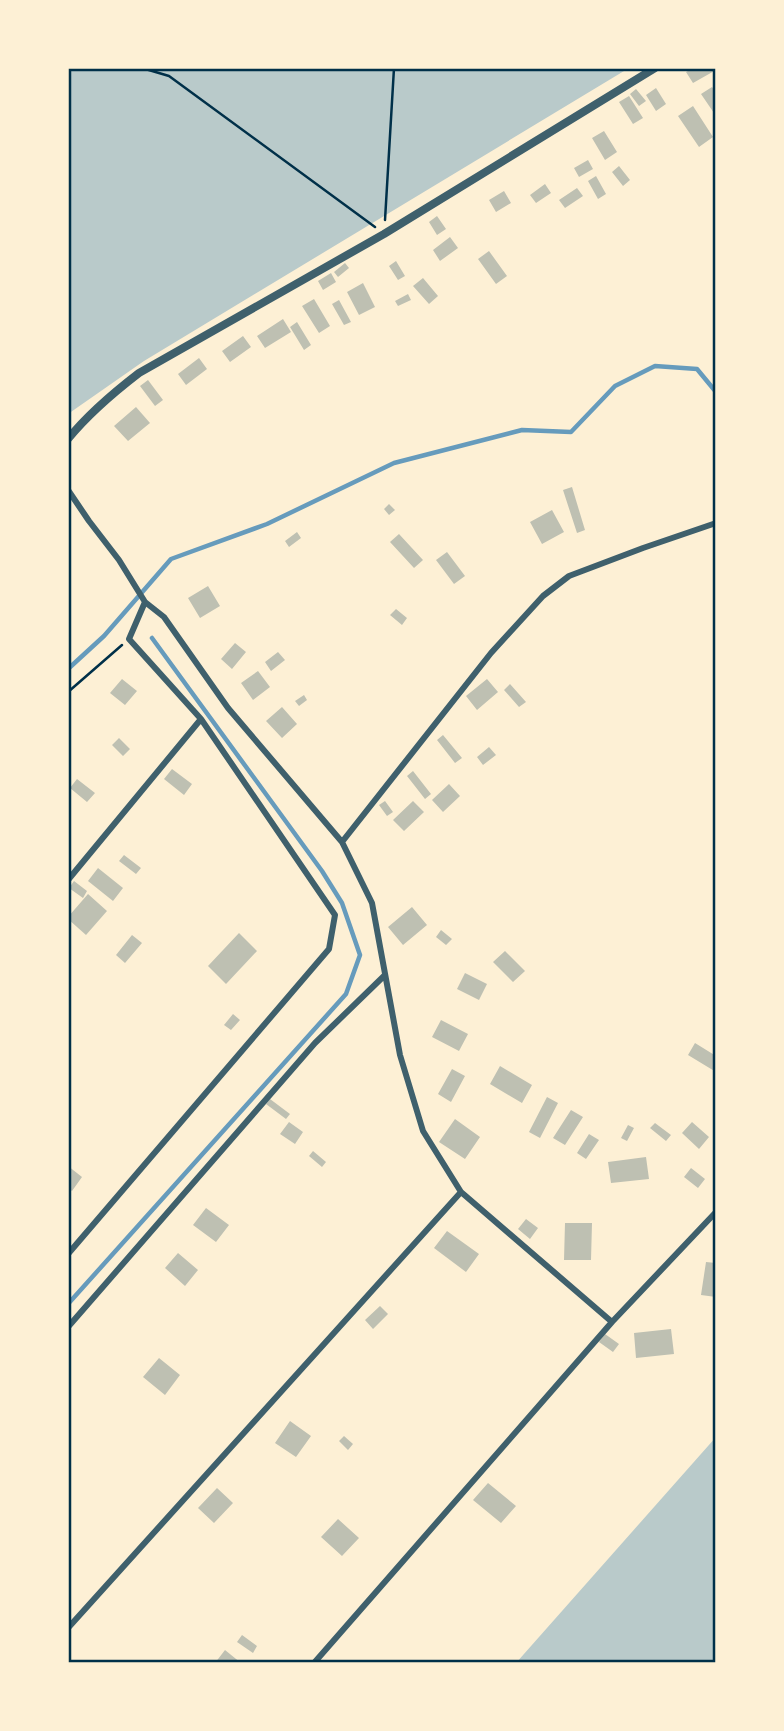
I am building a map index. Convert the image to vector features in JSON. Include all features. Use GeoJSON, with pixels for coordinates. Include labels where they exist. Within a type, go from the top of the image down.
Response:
{"type":"FeatureCollection","features":[{"type":"Feature","properties":{"kind":"street"},"geometry":{"type":"LineString","coordinates":[[68,439],[90,413],[139,373],[384,234],[655,68]]}},
{"type":"Feature","properties":{"kind":"street"},"geometry":{"type":"LineString","coordinates":[[68,490],[119,560],[145,602],[164,617],[228,708],[342,842],[372,902],[400,1055],[423,1131],[461,1192],[612,1322]]}},
{"type":"Feature","properties":{"kind":"street"},"geometry":{"type":"LineString","coordinates":[[342,842],[491,653],[543,596],[569,576],[716,523]]}},
{"type":"Feature","properties":{"kind":"street"},"geometry":{"type":"LineString","coordinates":[[68,1254],[329,949],[335,915],[201,719],[129,639],[145,602]]}},
{"type":"Feature","properties":{"kind":"street"},"geometry":{"type":"LineString","coordinates":[[68,880],[201,719]]}},
{"type":"Feature","properties":{"kind":"street"},"geometry":{"type":"LineString","coordinates":[[68,1327],[315,1043],[385,975]]}},
{"type":"Feature","properties":{"kind":"street"},"geometry":{"type":"LineString","coordinates":[[68,1628],[461,1192]]}},
{"type":"Feature","properties":{"kind":"street"},"geometry":{"type":"LineString","coordinates":[[314,1663],[612,1322],[716,1212]]}},
{"type":"Feature","properties":{"kind":"path"},"geometry":{"type":"LineString","coordinates":[[142,68],[169,76],[384,234]]}},
{"type":"Feature","properties":{"kind":"path"},"geometry":{"type":"LineString","coordinates":[[384,234],[394,68]]}},
{"type":"Feature","properties":{"kind":"path"},"geometry":{"type":"LineString","coordinates":[[68,692],[129,639]]}},
{"type":"Feature","properties":{"kind":"shaded area"},"geometry":{"type":"Polygon","coordinates":[[[68,68],[629,68],[144,361],[68,414],[68,68]]]}},
{"type":"Feature","properties":{"kind":"shaded area"},"geometry":{"type":"Polygon","coordinates":[[[716,1437],[716,1663],[516,1663],[716,1437]]]}},
{"type":"Feature","properties":{"kind":"building"},"geometry":{"type":"Polygon","coordinates":[[[693,68],[716,70],[693,83],[686,72],[693,68]]]}},
{"type":"Feature","properties":{"kind":"building"},"geometry":{"type":"Polygon","coordinates":[[[712,87],[716,92],[716,116],[701,94],[712,87]]]}},
{"type":"Feature","properties":{"kind":"building"},"geometry":{"type":"Polygon","coordinates":[[[656,88],[666,104],[656,111],[646,95],[656,88]]]}},
{"type":"Feature","properties":{"kind":"building"},"geometry":{"type":"Polygon","coordinates":[[[636,89],[646,101],[639,106],[630,94],[636,89]]]}},
{"type":"Feature","properties":{"kind":"building"},"geometry":{"type":"Polygon","coordinates":[[[629,96],[643,118],[633,124],[619,102],[629,96]]]}},
{"type":"Feature","properties":{"kind":"building"},"geometry":{"type":"Polygon","coordinates":[[[693,106],[713,137],[699,147],[678,116],[693,106]]]}},
{"type":"Feature","properties":{"kind":"building"},"geometry":{"type":"Polygon","coordinates":[[[604,131],[617,152],[605,160],[592,138],[604,131]]]}},
{"type":"Feature","properties":{"kind":"building"},"geometry":{"type":"Polygon","coordinates":[[[588,160],[593,169],[579,177],[574,168],[588,160]]]}},
{"type":"Feature","properties":{"kind":"building"},"geometry":{"type":"Polygon","coordinates":[[[619,166],[630,180],[623,186],[612,172],[619,166]]]}},
{"type":"Feature","properties":{"kind":"building"},"geometry":{"type":"Polygon","coordinates":[[[596,176],[606,194],[598,199],[588,181],[596,176]]]}},
{"type":"Feature","properties":{"kind":"building"},"geometry":{"type":"Polygon","coordinates":[[[545,184],[551,193],[536,203],[530,195],[545,184]]]}},
{"type":"Feature","properties":{"kind":"building"},"geometry":{"type":"Polygon","coordinates":[[[577,188],[583,196],[565,208],[559,200],[577,188]]]}},
{"type":"Feature","properties":{"kind":"building"},"geometry":{"type":"Polygon","coordinates":[[[504,191],[511,203],[496,212],[489,200],[504,191]]]}},
{"type":"Feature","properties":{"kind":"building"},"geometry":{"type":"Polygon","coordinates":[[[437,216],[446,229],[437,235],[429,222],[437,216]]]}},
{"type":"Feature","properties":{"kind":"building"},"geometry":{"type":"Polygon","coordinates":[[[450,237],[458,248],[440,261],[433,250],[450,237]]]}},
{"type":"Feature","properties":{"kind":"building"},"geometry":{"type":"Polygon","coordinates":[[[489,251],[507,276],[496,284],[478,259],[489,251]]]}},
{"type":"Feature","properties":{"kind":"building"},"geometry":{"type":"Polygon","coordinates":[[[396,261],[405,276],[398,280],[389,266],[396,261]]]}},
{"type":"Feature","properties":{"kind":"building"},"geometry":{"type":"Polygon","coordinates":[[[345,263],[349,268],[338,277],[334,272],[345,263]]]}},
{"type":"Feature","properties":{"kind":"building"},"geometry":{"type":"Polygon","coordinates":[[[331,273],[336,282],[323,290],[318,281],[331,273]]]}},
{"type":"Feature","properties":{"kind":"building"},"geometry":{"type":"Polygon","coordinates":[[[423,278],[438,296],[429,304],[413,286],[423,278]]]}},
{"type":"Feature","properties":{"kind":"building"},"geometry":{"type":"Polygon","coordinates":[[[363,283],[375,307],[359,315],[347,292],[363,283]]]}},
{"type":"Feature","properties":{"kind":"building"},"geometry":{"type":"Polygon","coordinates":[[[408,294],[411,300],[398,306],[395,301],[408,294]]]}},
{"type":"Feature","properties":{"kind":"building"},"geometry":{"type":"Polygon","coordinates":[[[314,299],[330,326],[319,333],[302,306],[314,299]]]}},
{"type":"Feature","properties":{"kind":"building"},"geometry":{"type":"Polygon","coordinates":[[[339,300],[351,322],[344,325],[332,304],[339,300]]]}},
{"type":"Feature","properties":{"kind":"building"},"geometry":{"type":"Polygon","coordinates":[[[283,319],[291,332],[265,348],[257,336],[283,319]]]}},
{"type":"Feature","properties":{"kind":"building"},"geometry":{"type":"Polygon","coordinates":[[[297,322],[311,345],[304,350],[290,327],[297,322]]]}},
{"type":"Feature","properties":{"kind":"building"},"geometry":{"type":"Polygon","coordinates":[[[243,336],[251,347],[230,362],[222,351],[243,336]]]}},
{"type":"Feature","properties":{"kind":"building"},"geometry":{"type":"Polygon","coordinates":[[[199,358],[207,369],[186,385],[178,374],[199,358]]]}},
{"type":"Feature","properties":{"kind":"building"},"geometry":{"type":"Polygon","coordinates":[[[148,380],[163,400],[155,406],[140,386],[148,380]]]}},
{"type":"Feature","properties":{"kind":"building"},"geometry":{"type":"Polygon","coordinates":[[[136,407],[150,423],[128,441],[114,426],[136,407]]]}},
{"type":"Feature","properties":{"kind":"building"},"geometry":{"type":"Polygon","coordinates":[[[572,487],[585,530],[577,533],[563,490],[572,487]]]}},
{"type":"Feature","properties":{"kind":"building"},"geometry":{"type":"Polygon","coordinates":[[[389,504],[395,510],[389,515],[384,509],[389,504]]]}},
{"type":"Feature","properties":{"kind":"building"},"geometry":{"type":"Polygon","coordinates":[[[552,510],[564,532],[542,544],[530,522],[552,510]]]}},
{"type":"Feature","properties":{"kind":"building"},"geometry":{"type":"Polygon","coordinates":[[[297,532],[301,538],[289,547],[285,541],[297,532]]]}},
{"type":"Feature","properties":{"kind":"building"},"geometry":{"type":"Polygon","coordinates":[[[399,534],[423,560],[414,568],[390,542],[399,534]]]}},
{"type":"Feature","properties":{"kind":"building"},"geometry":{"type":"Polygon","coordinates":[[[447,552],[465,576],[454,584],[436,560],[447,552]]]}},
{"type":"Feature","properties":{"kind":"building"},"geometry":{"type":"Polygon","coordinates":[[[208,586],[220,606],[200,618],[188,598],[208,586]]]}},
{"type":"Feature","properties":{"kind":"building"},"geometry":{"type":"Polygon","coordinates":[[[396,609],[407,618],[402,625],[390,615],[396,609]]]}},
{"type":"Feature","properties":{"kind":"building"},"geometry":{"type":"Polygon","coordinates":[[[235,643],[246,652],[232,669],[221,659],[235,643]]]}},
{"type":"Feature","properties":{"kind":"building"},"geometry":{"type":"Polygon","coordinates":[[[278,652],[285,660],[271,671],[265,662],[278,652]]]}},
{"type":"Feature","properties":{"kind":"building"},"geometry":{"type":"Polygon","coordinates":[[[258,671],[270,687],[253,700],[241,683],[258,671]]]}},
{"type":"Feature","properties":{"kind":"building"},"geometry":{"type":"Polygon","coordinates":[[[122,679],[137,691],[125,705],[110,693],[122,679]]]}},
{"type":"Feature","properties":{"kind":"building"},"geometry":{"type":"Polygon","coordinates":[[[487,679],[498,692],[477,710],[466,696],[487,679]]]}},
{"type":"Feature","properties":{"kind":"building"},"geometry":{"type":"Polygon","coordinates":[[[510,684],[526,702],[519,707],[504,690],[510,684]]]}},
{"type":"Feature","properties":{"kind":"building"},"geometry":{"type":"Polygon","coordinates":[[[304,695],[307,700],[299,706],[295,701],[304,695]]]}},
{"type":"Feature","properties":{"kind":"building"},"geometry":{"type":"Polygon","coordinates":[[[282,707],[297,724],[282,738],[266,721],[282,707]]]}},
{"type":"Feature","properties":{"kind":"building"},"geometry":{"type":"Polygon","coordinates":[[[443,735],[462,758],[455,763],[437,740],[443,735]]]}},
{"type":"Feature","properties":{"kind":"building"},"geometry":{"type":"Polygon","coordinates":[[[119,738],[130,749],[123,756],[112,745],[119,738]]]}},
{"type":"Feature","properties":{"kind":"building"},"geometry":{"type":"Polygon","coordinates":[[[489,747],[496,755],[483,765],[477,757],[489,747]]]}},
{"type":"Feature","properties":{"kind":"building"},"geometry":{"type":"Polygon","coordinates":[[[172,769],[192,784],[184,795],[164,779],[172,769]]]}},
{"type":"Feature","properties":{"kind":"building"},"geometry":{"type":"Polygon","coordinates":[[[413,771],[431,794],[425,799],[407,776],[413,771]]]}},
{"type":"Feature","properties":{"kind":"building"},"geometry":{"type":"Polygon","coordinates":[[[77,779],[95,793],[87,802],[70,788],[77,779]]]}},
{"type":"Feature","properties":{"kind":"building"},"geometry":{"type":"Polygon","coordinates":[[[449,784],[460,796],[443,812],[432,800],[449,784]]]}},
{"type":"Feature","properties":{"kind":"building"},"geometry":{"type":"Polygon","coordinates":[[[385,801],[393,812],[387,816],[379,805],[385,801]]]}},
{"type":"Feature","properties":{"kind":"building"},"geometry":{"type":"Polygon","coordinates":[[[413,801],[424,812],[404,831],[393,820],[413,801]]]}},
{"type":"Feature","properties":{"kind":"building"},"geometry":{"type":"Polygon","coordinates":[[[124,855],[141,868],[136,874],[119,861],[124,855]]]}},
{"type":"Feature","properties":{"kind":"building"},"geometry":{"type":"Polygon","coordinates":[[[98,868],[123,888],[113,901],[88,881],[98,868]]]}},
{"type":"Feature","properties":{"kind":"building"},"geometry":{"type":"Polygon","coordinates":[[[74,881],[87,891],[83,898],[69,888],[74,881]]]}},
{"type":"Feature","properties":{"kind":"building"},"geometry":{"type":"Polygon","coordinates":[[[88,894],[107,911],[86,935],[68,917],[88,894]]]}},
{"type":"Feature","properties":{"kind":"building"},"geometry":{"type":"Polygon","coordinates":[[[412,907],[427,925],[403,945],[388,927],[412,907]]]}},
{"type":"Feature","properties":{"kind":"building"},"geometry":{"type":"Polygon","coordinates":[[[441,930],[452,939],[446,945],[436,937],[441,930]]]}},
{"type":"Feature","properties":{"kind":"building"},"geometry":{"type":"Polygon","coordinates":[[[239,933],[257,951],[226,984],[208,966],[239,933]]]}},
{"type":"Feature","properties":{"kind":"building"},"geometry":{"type":"Polygon","coordinates":[[[132,935],[142,943],[125,963],[116,955],[132,935]]]}},
{"type":"Feature","properties":{"kind":"building"},"geometry":{"type":"Polygon","coordinates":[[[505,951],[525,971],[513,982],[493,962],[505,951]]]}},
{"type":"Feature","properties":{"kind":"building"},"geometry":{"type":"Polygon","coordinates":[[[465,973],[487,984],[479,1000],[457,989],[465,973]]]}},
{"type":"Feature","properties":{"kind":"building"},"geometry":{"type":"Polygon","coordinates":[[[233,1014],[240,1020],[231,1030],[224,1025],[233,1014]]]}},
{"type":"Feature","properties":{"kind":"building"},"geometry":{"type":"Polygon","coordinates":[[[441,1020],[468,1034],[459,1051],[432,1037],[441,1020]]]}},
{"type":"Feature","properties":{"kind":"building"},"geometry":{"type":"Polygon","coordinates":[[[695,1043],[716,1056],[716,1072],[688,1055],[695,1043]]]}},
{"type":"Feature","properties":{"kind":"building"},"geometry":{"type":"Polygon","coordinates":[[[500,1066],[532,1085],[522,1103],[490,1084],[500,1066]]]}},
{"type":"Feature","properties":{"kind":"building"},"geometry":{"type":"Polygon","coordinates":[[[452,1069],[465,1076],[451,1102],[438,1094],[452,1069]]]}},
{"type":"Feature","properties":{"kind":"building"},"geometry":{"type":"Polygon","coordinates":[[[547,1097],[558,1103],[540,1138],[529,1132],[547,1097]]]}},
{"type":"Feature","properties":{"kind":"building"},"geometry":{"type":"Polygon","coordinates":[[[270,1099],[290,1114],[286,1119],[266,1104],[270,1099]]]}},
{"type":"Feature","properties":{"kind":"building"},"geometry":{"type":"Polygon","coordinates":[[[571,1110],[583,1117],[565,1145],[553,1138],[571,1110]]]}},
{"type":"Feature","properties":{"kind":"building"},"geometry":{"type":"Polygon","coordinates":[[[455,1119],[480,1137],[465,1159],[439,1142],[455,1119]]]}},
{"type":"Feature","properties":{"kind":"building"},"geometry":{"type":"Polygon","coordinates":[[[289,1122],[303,1132],[295,1144],[280,1134],[289,1122]]]}},
{"type":"Feature","properties":{"kind":"building"},"geometry":{"type":"Polygon","coordinates":[[[692,1122],[709,1137],[699,1149],[682,1133],[692,1122]]]}},
{"type":"Feature","properties":{"kind":"building"},"geometry":{"type":"Polygon","coordinates":[[[655,1123],[671,1135],[666,1141],[650,1128],[655,1123]]]}},
{"type":"Feature","properties":{"kind":"building"},"geometry":{"type":"Polygon","coordinates":[[[628,1125],[634,1128],[627,1141],[621,1138],[628,1125]]]}},
{"type":"Feature","properties":{"kind":"building"},"geometry":{"type":"Polygon","coordinates":[[[589,1134],[599,1140],[586,1159],[577,1153],[589,1134]]]}},
{"type":"Feature","properties":{"kind":"building"},"geometry":{"type":"Polygon","coordinates":[[[313,1151],[326,1162],[322,1167],[309,1156],[313,1151]]]}},
{"type":"Feature","properties":{"kind":"building"},"geometry":{"type":"Polygon","coordinates":[[[646,1157],[649,1179],[611,1183],[608,1162],[646,1157]]]}},
{"type":"Feature","properties":{"kind":"building"},"geometry":{"type":"Polygon","coordinates":[[[68,1166],[82,1177],[72,1191],[68,1188],[68,1166]]]}},
{"type":"Feature","properties":{"kind":"building"},"geometry":{"type":"Polygon","coordinates":[[[691,1168],[705,1179],[698,1188],[684,1177],[691,1168]]]}},
{"type":"Feature","properties":{"kind":"building"},"geometry":{"type":"Polygon","coordinates":[[[206,1208],[229,1225],[216,1242],[193,1225],[206,1208]]]}},
{"type":"Feature","properties":{"kind":"building"},"geometry":{"type":"Polygon","coordinates":[[[526,1219],[538,1228],[530,1239],[518,1229],[526,1219]]]}},
{"type":"Feature","properties":{"kind":"building"},"geometry":{"type":"Polygon","coordinates":[[[565,1223],[592,1223],[591,1260],[564,1260],[565,1223]]]}},
{"type":"Feature","properties":{"kind":"building"},"geometry":{"type":"Polygon","coordinates":[[[447,1231],[479,1254],[466,1272],[434,1248],[447,1231]]]}},
{"type":"Feature","properties":{"kind":"building"},"geometry":{"type":"Polygon","coordinates":[[[178,1253],[198,1270],[185,1286],[165,1268],[178,1253]]]}},
{"type":"Feature","properties":{"kind":"building"},"geometry":{"type":"Polygon","coordinates":[[[706,1262],[716,1263],[716,1297],[701,1295],[706,1262]]]}},
{"type":"Feature","properties":{"kind":"building"},"geometry":{"type":"Polygon","coordinates":[[[380,1306],[388,1314],[373,1329],[365,1320],[380,1306]]]}},
{"type":"Feature","properties":{"kind":"building"},"geometry":{"type":"Polygon","coordinates":[[[671,1329],[674,1354],[636,1358],[634,1333],[671,1329]]]}},
{"type":"Feature","properties":{"kind":"building"},"geometry":{"type":"Polygon","coordinates":[[[605,1334],[619,1344],[613,1352],[599,1342],[605,1334]]]}},
{"type":"Feature","properties":{"kind":"building"},"geometry":{"type":"Polygon","coordinates":[[[159,1358],[180,1375],[165,1395],[143,1377],[159,1358]]]}},
{"type":"Feature","properties":{"kind":"building"},"geometry":{"type":"Polygon","coordinates":[[[290,1421],[311,1436],[296,1457],[275,1443],[290,1421]]]}},
{"type":"Feature","properties":{"kind":"building"},"geometry":{"type":"Polygon","coordinates":[[[344,1436],[353,1444],[348,1450],[339,1441],[344,1436]]]}},
{"type":"Feature","properties":{"kind":"building"},"geometry":{"type":"Polygon","coordinates":[[[488,1483],[516,1506],[501,1523],[473,1500],[488,1483]]]}},
{"type":"Feature","properties":{"kind":"building"},"geometry":{"type":"Polygon","coordinates":[[[217,1488],[233,1503],[214,1523],[198,1508],[217,1488]]]}},
{"type":"Feature","properties":{"kind":"building"},"geometry":{"type":"Polygon","coordinates":[[[338,1519],[359,1538],[342,1556],[321,1537],[338,1519]]]}},
{"type":"Feature","properties":{"kind":"building"},"geometry":{"type":"Polygon","coordinates":[[[242,1635],[257,1646],[253,1653],[237,1642],[242,1635]]]}},
{"type":"Feature","properties":{"kind":"building"},"geometry":{"type":"Polygon","coordinates":[[[225,1650],[241,1663],[215,1663],[225,1650]]]}},
{"type":"Feature","properties":{"kind":"waterway"},"geometry":{"type":"LineString","coordinates":[[68,669],[104,636],[171,559],[267,524],[394,463],[522,430],[571,432],[615,386],[655,366],[697,369],[716,392]]}},
{"type":"Feature","properties":{"kind":"waterway"},"geometry":{"type":"LineString","coordinates":[[68,1304],[346,994],[360,955],[342,903],[322,871],[152,638]]}}]}
